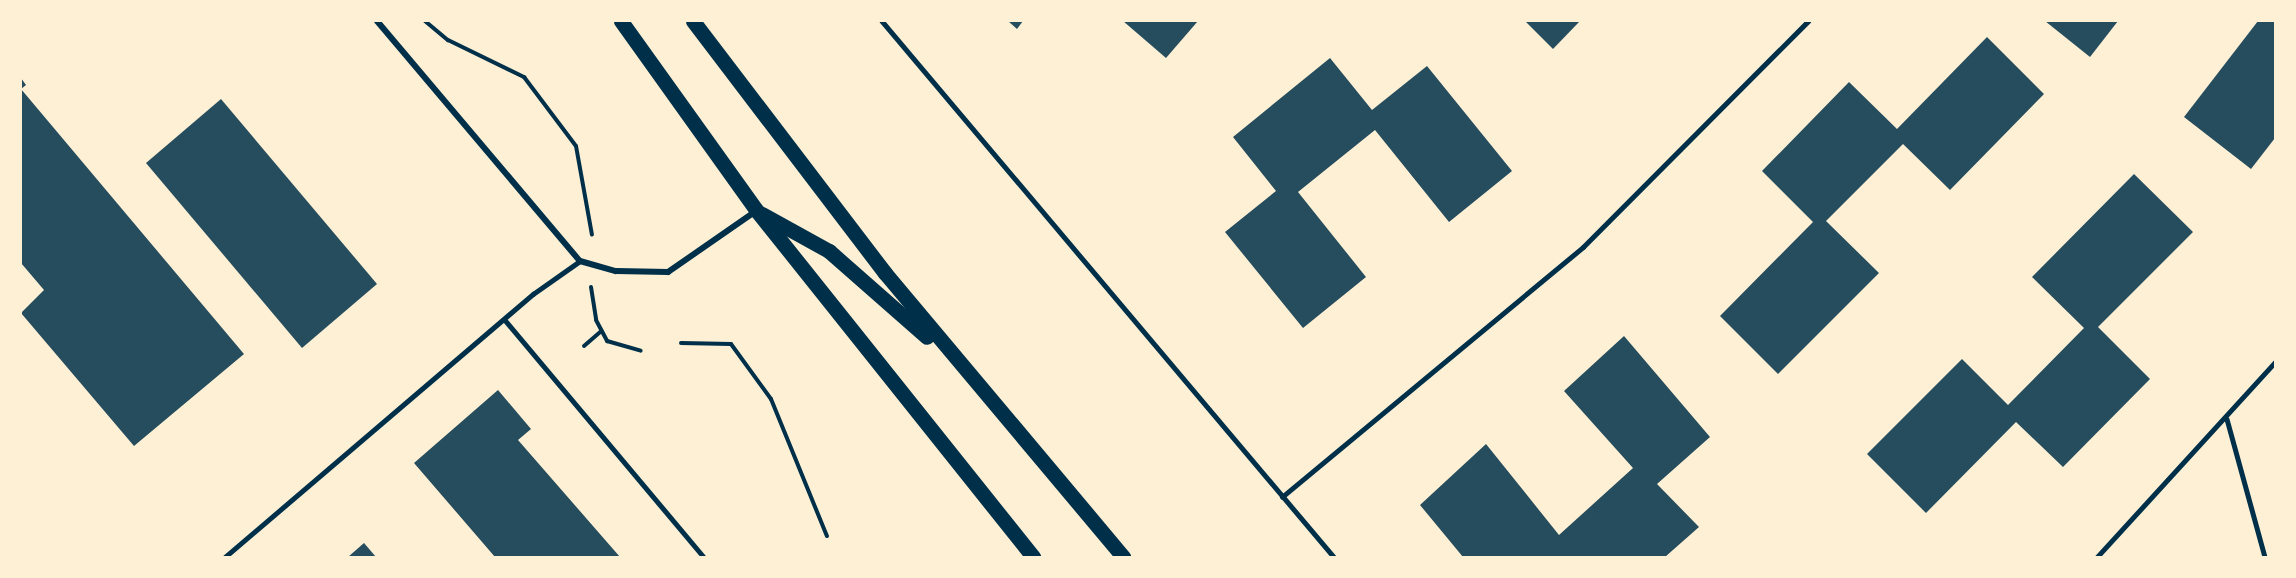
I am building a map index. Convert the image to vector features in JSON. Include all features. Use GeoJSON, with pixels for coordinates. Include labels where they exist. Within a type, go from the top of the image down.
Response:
{"type":"FeatureCollection","features":[{"type":"Feature","properties":{"kind":"main road"},"geometry":{"type":"LineString","coordinates":[[621,21],[757,211],[1033,557]]}},
{"type":"Feature","properties":{"kind":"main road"},"geometry":{"type":"LineString","coordinates":[[693,21],[961,367],[1123,557]]}},
{"type":"Feature","properties":{"kind":"main road"},"geometry":{"type":"LineString","coordinates":[[757,211],[838,258],[961,367]]}},
{"type":"Feature","properties":{"kind":"street"},"geometry":{"type":"LineString","coordinates":[[377,21],[580,261],[615,271],[668,272],[757,211]]}},
{"type":"Feature","properties":{"kind":"lane"},"geometry":{"type":"LineString","coordinates":[[882,21],[1334,557]]}},
{"type":"Feature","properties":{"kind":"lane"},"geometry":{"type":"LineString","coordinates":[[1282,497],[1583,247],[1808,21]]}},
{"type":"Feature","properties":{"kind":"lane"},"geometry":{"type":"LineString","coordinates":[[225,557],[505,320],[580,261]]}},
{"type":"Feature","properties":{"kind":"lane"},"geometry":{"type":"LineString","coordinates":[[505,320],[704,557]]}},
{"type":"Feature","properties":{"kind":"lane"},"geometry":{"type":"LineString","coordinates":[[2097,557],[2227,418],[2275,362]]}},
{"type":"Feature","properties":{"kind":"lane"},"geometry":{"type":"LineString","coordinates":[[2227,418],[2265,557]]}},
{"type":"Feature","properties":{"kind":"path"},"geometry":{"type":"LineString","coordinates":[[426,21],[448,40],[524,77],[576,146],[592,235]]}},
{"type":"Feature","properties":{"kind":"path"},"geometry":{"type":"LineString","coordinates":[[591,287],[602,331],[608,341],[641,351]]}},
{"type":"Feature","properties":{"kind":"path"},"geometry":{"type":"LineString","coordinates":[[584,346],[602,331]]}},
{"type":"Feature","properties":{"kind":"path"},"geometry":{"type":"LineString","coordinates":[[681,343],[731,344],[771,399],[827,536]]}},
{"type":"Feature","properties":{"kind":"building"},"geometry":{"type":"Polygon","coordinates":[[[1008,21],[1023,21],[1017,29],[1008,21]]]}},
{"type":"Feature","properties":{"kind":"building"},"geometry":{"type":"Polygon","coordinates":[[[1123,21],[1198,21],[1166,58],[1123,21]]]}},
{"type":"Feature","properties":{"kind":"building"},"geometry":{"type":"Polygon","coordinates":[[[1525,21],[1580,21],[1553,49],[1525,21]]]}},
{"type":"Feature","properties":{"kind":"building"},"geometry":{"type":"Polygon","coordinates":[[[2045,21],[2118,21],[2090,57],[2045,21]]]}},
{"type":"Feature","properties":{"kind":"building"},"geometry":{"type":"Polygon","coordinates":[[[2258,21],[2275,21],[2275,138],[2251,169],[2184,117],[2258,21]]]}},
{"type":"Feature","properties":{"kind":"building"},"geometry":{"type":"Polygon","coordinates":[[[1987,37],[2044,94],[1950,190],[1903,144],[1826,221],[1879,273],[1778,374],[1720,316],[1813,222],[1762,171],[1849,82],[1897,129],[1987,37]]]}},
{"type":"Feature","properties":{"kind":"building"},"geometry":{"type":"Polygon","coordinates":[[[1330,58],[1372,110],[1427,66],[1512,171],[1449,222],[1375,130],[1298,192],[1366,277],[1303,328],[1225,232],[1276,191],[1233,137],[1330,58]]]}},
{"type":"Feature","properties":{"kind":"building"},"geometry":{"type":"Polygon","coordinates":[[[21,78],[26,85],[21,89],[21,78]]]}},
{"type":"Feature","properties":{"kind":"building"},"geometry":{"type":"Polygon","coordinates":[[[21,89],[244,354],[134,446],[21,313],[44,290],[21,263],[21,89]]]}},
{"type":"Feature","properties":{"kind":"building"},"geometry":{"type":"Polygon","coordinates":[[[221,99],[377,284],[302,348],[146,163],[221,99]]]}},
{"type":"Feature","properties":{"kind":"building"},"geometry":{"type":"Polygon","coordinates":[[[2134,174],[2193,232],[2098,327],[2150,379],[2063,467],[2016,422],[1926,513],[1867,454],[1962,359],[2008,405],[2084,328],[2032,277],[2134,174]]]}},
{"type":"Feature","properties":{"kind":"building"},"geometry":{"type":"Polygon","coordinates":[[[1624,336],[1710,437],[1657,484],[1699,527],[1665,557],[1463,557],[1420,505],[1486,444],[1559,535],[1633,468],[1564,391],[1624,336]]]}},
{"type":"Feature","properties":{"kind":"building"},"geometry":{"type":"Polygon","coordinates":[[[498,390],[531,429],[518,440],[620,557],[495,557],[414,463],[498,390]]]}},
{"type":"Feature","properties":{"kind":"building"},"geometry":{"type":"Polygon","coordinates":[[[364,543],[376,557],[348,557],[364,543]]]}}]}
